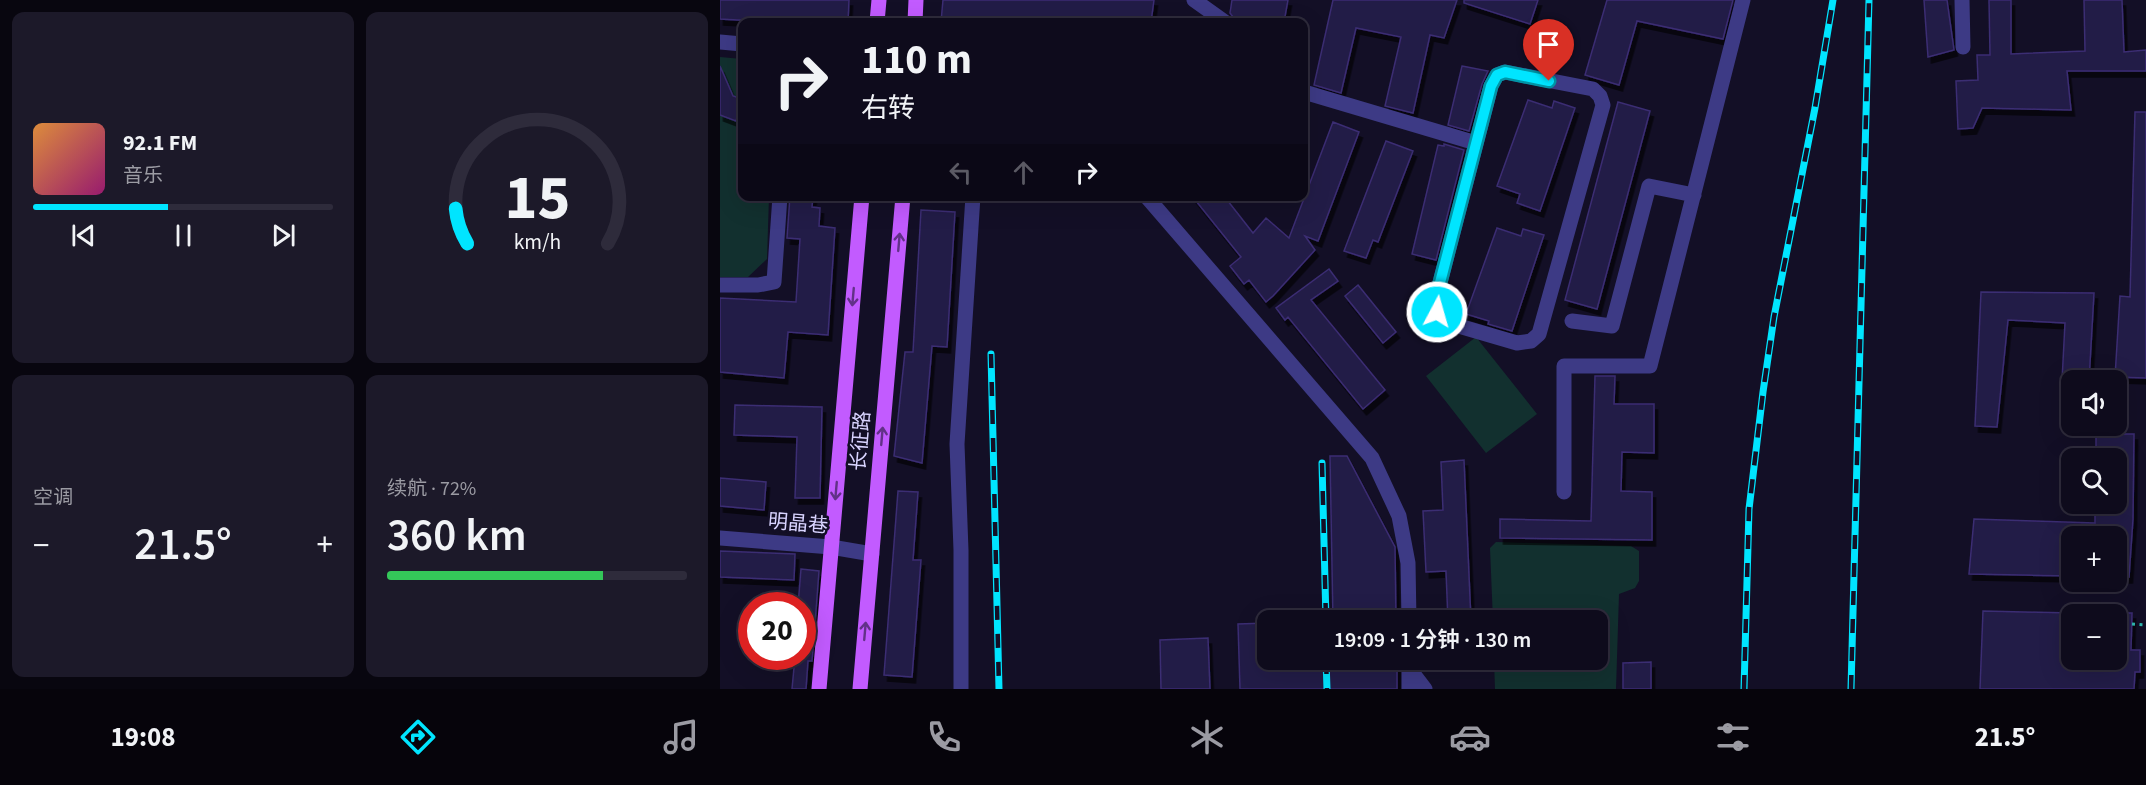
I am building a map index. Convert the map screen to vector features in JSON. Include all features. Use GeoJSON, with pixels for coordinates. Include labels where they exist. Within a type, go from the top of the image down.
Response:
{"type":"FeatureCollection","features":[{"type":"Feature","properties":{"kind":"main road"},"geometry":{"type":"LineString","coordinates":[[877,18],[879,0]]}},
{"type":"Feature","properties":{"kind":"main road"},"geometry":{"type":"LineString","coordinates":[[915,18],[916,0]]}},
{"type":"Feature","properties":{"kind":"main road","name":"长征路"},"geometry":{"type":"LineString","coordinates":[[819,689],[861,201]]}},
{"type":"Feature","properties":{"kind":"main road","name":"长征路"},"geometry":{"type":"LineString","coordinates":[[860,689],[903,201]]}},
{"type":"Feature","properties":{"kind":"street"},"geometry":{"type":"LineString","coordinates":[[1194,0],[1219,18]]}},
{"type":"Feature","properties":{"kind":"street"},"geometry":{"type":"LineString","coordinates":[[1564,492],[1564,366],[1650,366],[1743,0]]}},
{"type":"Feature","properties":{"kind":"street"},"geometry":{"type":"LineString","coordinates":[[1962,0],[1963,47]]}},
{"type":"Feature","properties":{"kind":"street"},"geometry":{"type":"LineString","coordinates":[[720,42],[738,44]]}},
{"type":"Feature","properties":{"kind":"street"},"geometry":{"type":"LineString","coordinates":[[1505,72],[1593,89],[1600,96],[1603,105],[1539,334],[1531,341],[1517,343],[1445,322],[1437,312],[1436,298],[1476,143],[1491,86],[1497,75],[1505,72]]}},
{"type":"Feature","properties":{"kind":"street"},"geometry":{"type":"LineString","coordinates":[[1308,93],[1476,143]]}},
{"type":"Feature","properties":{"kind":"street"},"geometry":{"type":"LineString","coordinates":[[1572,321],[1612,326],[1649,186],[1694,195]]}},
{"type":"Feature","properties":{"kind":"street"},"geometry":{"type":"LineString","coordinates":[[720,285],[758,285],[774,282],[780,201]]}},
{"type":"Feature","properties":{"kind":"street"},"geometry":{"type":"LineString","coordinates":[[962,689],[961,550],[957,444],[974,201]]}},
{"type":"Feature","properties":{"kind":"street"},"geometry":{"type":"LineString","coordinates":[[1150,201],[1372,458],[1399,516],[1408,563],[1408,610]]}},
{"type":"Feature","properties":{"kind":"street","name":"明晶巷"},"geometry":{"type":"LineString","coordinates":[[720,538],[872,554]]}},
{"type":"Feature","properties":{"kind":"street"},"geometry":{"type":"LineString","coordinates":[[1409,670],[1409,689]]}},
{"type":"Feature","properties":{"kind":"street"},"geometry":{"type":"LineString","coordinates":[[1413,670],[1425,689]]}},
{"type":"Feature","properties":{"kind":"path"},"geometry":{"type":"LineString","coordinates":[[2132,624],[2146,625]]}},
{"type":"Feature","properties":{"kind":"green space"},"geometry":{"type":"Polygon","coordinates":[[[720,57],[738,59],[738,201],[769,201],[767,259],[748,277],[720,277],[720,57]]]}},
{"type":"Feature","properties":{"kind":"green space"},"geometry":{"type":"Polygon","coordinates":[[[1476,337],[1537,414],[1486,453],[1426,376],[1476,337]]]}},
{"type":"Feature","properties":{"kind":"green space"},"geometry":{"type":"Polygon","coordinates":[[[1496,542],[1631,546],[1639,551],[1639,581],[1635,588],[1619,594],[1616,689],[1495,689],[1494,670],[1608,670],[1608,610],[1493,610],[1490,548],[1496,542]]]}},
{"type":"Feature","properties":{"kind":"building"},"geometry":{"type":"Polygon","coordinates":[[[720,0],[849,0],[848,18],[720,19],[720,0]]]}},
{"type":"Feature","properties":{"kind":"building"},"geometry":{"type":"Polygon","coordinates":[[[943,0],[1154,0],[1152,18],[941,18],[943,0]]]}},
{"type":"Feature","properties":{"kind":"building"},"geometry":{"type":"Polygon","coordinates":[[[1232,0],[1288,0],[1285,18],[1240,18],[1233,17],[1230,13],[1232,0]]]}},
{"type":"Feature","properties":{"kind":"building"},"geometry":{"type":"Polygon","coordinates":[[[1333,0],[1457,0],[1444,38],[1430,35],[1413,113],[1385,106],[1401,37],[1356,28],[1341,93],[1314,85],[1333,0]]]}},
{"type":"Feature","properties":{"kind":"building"},"geometry":{"type":"Polygon","coordinates":[[[1464,0],[1538,0],[1530,24],[1464,3],[1464,0]]]}},
{"type":"Feature","properties":{"kind":"building"},"geometry":{"type":"Polygon","coordinates":[[[1607,0],[1733,0],[1723,39],[1637,21],[1619,85],[1585,75],[1607,0]]]}},
{"type":"Feature","properties":{"kind":"building"},"geometry":{"type":"Polygon","coordinates":[[[1924,0],[1947,0],[1954,50],[1928,57],[1924,0]]]}},
{"type":"Feature","properties":{"kind":"building"},"geometry":{"type":"Polygon","coordinates":[[[1989,0],[2011,0],[2011,54],[2085,51],[2084,0],[2122,0],[2124,52],[2146,50],[2146,71],[2067,71],[2071,110],[1982,108],[1973,128],[1958,129],[1956,81],[1978,80],[1977,55],[1990,55],[1989,0]]]}},
{"type":"Feature","properties":{"kind":"building"},"geometry":{"type":"Polygon","coordinates":[[[720,66],[733,96],[738,98],[738,114],[736,121],[720,115],[720,66]]]}},
{"type":"Feature","properties":{"kind":"building"},"geometry":{"type":"Polygon","coordinates":[[[1462,66],[1488,71],[1469,131],[1448,125],[1462,66]]]}},
{"type":"Feature","properties":{"kind":"building"},"geometry":{"type":"Polygon","coordinates":[[[1528,100],[1552,108],[1554,101],[1575,108],[1540,211],[1517,203],[1520,194],[1497,186],[1528,100]]]}},
{"type":"Feature","properties":{"kind":"building"},"geometry":{"type":"Polygon","coordinates":[[[1618,102],[1650,111],[1597,309],[1565,300],[1618,102]]]}},
{"type":"Feature","properties":{"kind":"building"},"geometry":{"type":"Polygon","coordinates":[[[2135,112],[2146,112],[2146,378],[2127,377],[2127,370],[2115,370],[2120,296],[2130,297],[2135,112]]]}},
{"type":"Feature","properties":{"kind":"building"},"geometry":{"type":"Polygon","coordinates":[[[1333,122],[1359,132],[1318,241],[1305,236],[1315,250],[1266,302],[1249,280],[1244,284],[1230,266],[1241,257],[1196,201],[1228,201],[1253,233],[1266,218],[1289,238],[1303,201],[1308,201],[1308,188],[1333,122]]]}},
{"type":"Feature","properties":{"kind":"building"},"geometry":{"type":"Polygon","coordinates":[[[1386,141],[1413,151],[1378,242],[1373,240],[1366,258],[1344,251],[1386,141]]]}},
{"type":"Feature","properties":{"kind":"building"},"geometry":{"type":"Polygon","coordinates":[[[1444,144],[1464,150],[1436,260],[1412,254],[1438,145],[1444,146],[1444,144]]]}},
{"type":"Feature","properties":{"kind":"building"},"geometry":{"type":"Polygon","coordinates":[[[790,201],[813,201],[812,207],[820,208],[819,226],[835,228],[828,335],[788,332],[784,378],[720,372],[720,298],[796,302],[800,239],[787,238],[790,201]]]}},
{"type":"Feature","properties":{"kind":"building"},"geometry":{"type":"Polygon","coordinates":[[[921,210],[955,212],[947,347],[932,346],[922,463],[894,456],[905,352],[913,352],[921,210]]]}},
{"type":"Feature","properties":{"kind":"building"},"geometry":{"type":"Polygon","coordinates":[[[1497,228],[1521,236],[1523,229],[1544,235],[1512,331],[1466,314],[1497,228]]]}},
{"type":"Feature","properties":{"kind":"building"},"geometry":{"type":"Polygon","coordinates":[[[1329,269],[1338,281],[1311,300],[1385,390],[1363,409],[1288,317],[1285,320],[1276,308],[1329,269]]]}},
{"type":"Feature","properties":{"kind":"building"},"geometry":{"type":"Polygon","coordinates":[[[1358,285],[1396,332],[1383,343],[1345,296],[1358,285]]]}},
{"type":"Feature","properties":{"kind":"building"},"geometry":{"type":"Polygon","coordinates":[[[1981,292],[2094,293],[2090,370],[2063,370],[2065,323],[2008,320],[1997,427],[1975,426],[1981,292]]]}},
{"type":"Feature","properties":{"kind":"building"},"geometry":{"type":"Polygon","coordinates":[[[1595,376],[1615,376],[1614,404],[1654,404],[1654,453],[1622,452],[1621,491],[1652,492],[1652,540],[1500,538],[1500,519],[1591,521],[1595,376]]]}},
{"type":"Feature","properties":{"kind":"building"},"geometry":{"type":"Polygon","coordinates":[[[735,405],[822,407],[820,498],[795,498],[797,437],[734,435],[735,405]]]}},
{"type":"Feature","properties":{"kind":"building"},"geometry":{"type":"Polygon","coordinates":[[[2134,434],[2133,519],[2129,577],[2127,577],[2127,526],[2061,526],[2061,576],[1969,574],[1974,519],[2095,523],[2095,514],[2127,514],[2127,448],[2096,448],[2096,436],[2134,434]]]}},
{"type":"Feature","properties":{"kind":"building"},"geometry":{"type":"Polygon","coordinates":[[[1330,456],[1347,456],[1395,547],[1396,610],[1333,610],[1330,456]]]}},
{"type":"Feature","properties":{"kind":"building"},"geometry":{"type":"Polygon","coordinates":[[[1464,460],[1471,610],[1448,610],[1446,571],[1426,572],[1423,511],[1443,510],[1441,462],[1464,460]]]}},
{"type":"Feature","properties":{"kind":"building"},"geometry":{"type":"Polygon","coordinates":[[[720,478],[766,482],[764,510],[720,506],[720,478]]]}},
{"type":"Feature","properties":{"kind":"building"},"geometry":{"type":"Polygon","coordinates":[[[898,491],[918,492],[913,560],[921,560],[912,677],[884,675],[898,491]]]}},
{"type":"Feature","properties":{"kind":"building"},"geometry":{"type":"Polygon","coordinates":[[[720,551],[795,554],[794,580],[720,577],[720,551]]]}},
{"type":"Feature","properties":{"kind":"building"},"geometry":{"type":"Polygon","coordinates":[[[801,569],[819,571],[816,610],[816,592],[799,592],[801,569]]]}},
{"type":"Feature","properties":{"kind":"building"},"geometry":{"type":"Polygon","coordinates":[[[1983,611],[2061,613],[2061,670],[2127,670],[2127,613],[2132,613],[2131,650],[2140,650],[2140,672],[2135,672],[2134,689],[1980,689],[1983,611]]]}},
{"type":"Feature","properties":{"kind":"building"},"geometry":{"type":"Polygon","coordinates":[[[1257,623],[1257,670],[1397,670],[1397,689],[1240,689],[1238,624],[1257,623]]]}},
{"type":"Feature","properties":{"kind":"building"},"geometry":{"type":"Polygon","coordinates":[[[1208,638],[1210,689],[1161,689],[1160,640],[1208,638]]]}},
{"type":"Feature","properties":{"kind":"building"},"geometry":{"type":"Polygon","coordinates":[[[1651,662],[1651,689],[1623,689],[1623,663],[1651,662]]]}},
{"type":"Feature","properties":{"kind":"building"},"geometry":{"type":"Polygon","coordinates":[[[794,670],[807,670],[806,689],[792,689],[794,670]]]}},
{"type":"Feature","properties":{"kind":"railway"},"geometry":{"type":"LineString","coordinates":[[1744,689],[1749,509],[1763,392],[1774,317],[1815,108],[1833,0]]}},
{"type":"Feature","properties":{"kind":"railway"},"geometry":{"type":"LineString","coordinates":[[1851,689],[1869,0]]}},
{"type":"Feature","properties":{"kind":"railway"},"geometry":{"type":"LineString","coordinates":[[991,354],[999,689]]}},
{"type":"Feature","properties":{"kind":"railway"},"geometry":{"type":"LineString","coordinates":[[1322,463],[1326,610]]}},
{"type":"Feature","properties":{"kind":"railway"},"geometry":{"type":"LineString","coordinates":[[1326,670],[1327,689]]}},
{"type":"Feature","properties":{"kind":"route"},"geometry":{"type":"LineString","coordinates":[[1437,312],[1436,298],[1491,86],[1497,75],[1505,72],[1549,81]]}}]}
